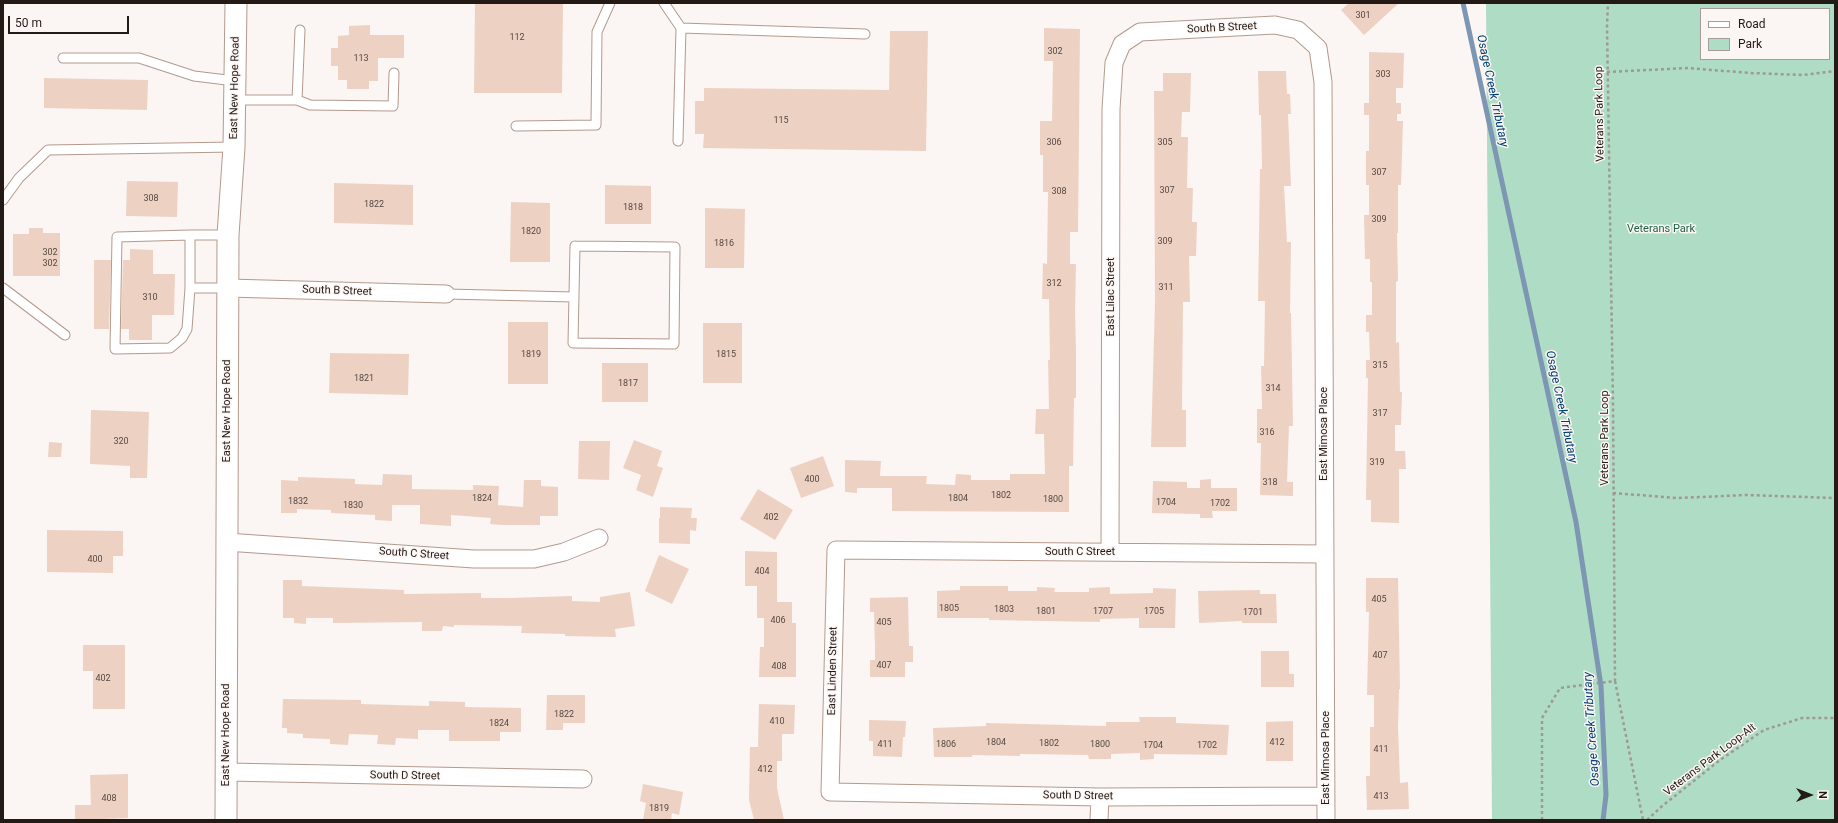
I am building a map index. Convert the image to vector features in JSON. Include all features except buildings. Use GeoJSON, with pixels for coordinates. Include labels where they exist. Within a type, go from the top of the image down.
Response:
{"type":"FeatureCollection","features":[{"type":"Feature","properties":{"kind":"street","name":"East New Hope Road"},"geometry":{"type":"LineString","coordinates":[[226,820],[228,235],[234,147],[236,3]]}},
{"type":"Feature","properties":{"kind":"street","name":"South B Street"},"geometry":{"type":"LineString","coordinates":[[1122,44],[1140,32],[1275,25],[1298,30],[1318,48]]}},
{"type":"Feature","properties":{"kind":"street","name":"East Lilac Street"},"geometry":{"type":"LineString","coordinates":[[1110,552],[1111,108],[1114,63],[1122,44]]}},
{"type":"Feature","properties":{"kind":"street","name":"East Mimosa Place"},"geometry":{"type":"LineString","coordinates":[[1318,48],[1323,82],[1326,820]]}},
{"type":"Feature","properties":{"kind":"street","name":"South B Street"},"geometry":{"type":"LineString","coordinates":[[228,288],[446,294]]}},
{"type":"Feature","properties":{"kind":"street","name":"South C Street"},"geometry":{"type":"LineString","coordinates":[[226,542],[474,559],[534,559],[564,552],[600,538]]}},
{"type":"Feature","properties":{"kind":"street","name":"South C Street"},"geometry":{"type":"LineString","coordinates":[[836,550],[1325,554]]}},
{"type":"Feature","properties":{"kind":"street","name":"East Linden Street"},"geometry":{"type":"LineString","coordinates":[[830,792],[836,550]]}},
{"type":"Feature","properties":{"kind":"street","name":"South D Street"},"geometry":{"type":"LineString","coordinates":[[227,772],[582,780]]}},
{"type":"Feature","properties":{"kind":"street","name":"South D Street"},"geometry":{"type":"LineString","coordinates":[[830,792],[1100,797],[1326,796]]}},
{"type":"Feature","properties":{"kind":"street"},"geometry":{"type":"LineString","coordinates":[[1099,820],[1100,797]]}},
{"type":"Feature","properties":{"kind":"lane"},"geometry":{"type":"LineString","coordinates":[[516,126],[596,125],[597,32],[610,3]]}},
{"type":"Feature","properties":{"kind":"lane"},"geometry":{"type":"LineString","coordinates":[[664,3],[681,28],[678,140]]}},
{"type":"Feature","properties":{"kind":"lane"},"geometry":{"type":"LineString","coordinates":[[681,28],[865,34]]}},
{"type":"Feature","properties":{"kind":"lane"},"geometry":{"type":"LineString","coordinates":[[297,100],[300,30]]}},
{"type":"Feature","properties":{"kind":"lane"},"geometry":{"type":"LineString","coordinates":[[63,58],[140,58],[235,91],[297,100],[310,106],[393,106],[394,73]]}},
{"type":"Feature","properties":{"kind":"lane"},"geometry":{"type":"LineString","coordinates":[[3,200],[19,178],[48,150],[234,147]]}},
{"type":"Feature","properties":{"kind":"lane"},"geometry":{"type":"LineString","coordinates":[[190,235],[190,288],[187,328],[182,338],[170,348],[115,349],[117,237],[190,235],[228,235]]}},
{"type":"Feature","properties":{"kind":"lane"},"geometry":{"type":"LineString","coordinates":[[575,246],[675,248],[674,344],[573,343],[574,297],[575,246]]}},
{"type":"Feature","properties":{"kind":"lane"},"geometry":{"type":"LineString","coordinates":[[3,288],[65,335]]}},
{"type":"Feature","properties":{"kind":"lane"},"geometry":{"type":"LineString","coordinates":[[190,288],[228,288]]}},
{"type":"Feature","properties":{"kind":"lane"},"geometry":{"type":"LineString","coordinates":[[446,294],[574,297]]}},
{"type":"Feature","properties":{"kind":"path","name":"Veterans Park Loop"},"geometry":{"type":"LineString","coordinates":[[1608,3],[1607,72],[1615,681],[1644,820]]}},
{"type":"Feature","properties":{"kind":"path"},"geometry":{"type":"LineString","coordinates":[[1607,72],[1688,68],[1765,74],[1803,74],[1835,71]]}},
{"type":"Feature","properties":{"kind":"path"},"geometry":{"type":"LineString","coordinates":[[1613,493],[1677,498],[1747,495],[1835,498]]}},
{"type":"Feature","properties":{"kind":"path"},"geometry":{"type":"LineString","coordinates":[[1542,820],[1542,718],[1560,688],[1615,681]]}},
{"type":"Feature","properties":{"kind":"path","name":"Veterans Park Loop-Alt"},"geometry":{"type":"LineString","coordinates":[[1647,820],[1714,764],[1764,730],[1802,718],[1835,718]]}},
{"type":"Feature","properties":{"kind":"green space","name":"Veterans Park"},"geometry":{"type":"Polygon","coordinates":[[[1486,3],[1835,3],[1835,820],[1492,820],[1486,3]]]}},
{"type":"Feature","properties":{"kind":"waterway","name":"Osage Creek Tributary"},"geometry":{"type":"LineString","coordinates":[[1463,3],[1576,522],[1601,686],[1606,795],[1603,820]]}}]}
